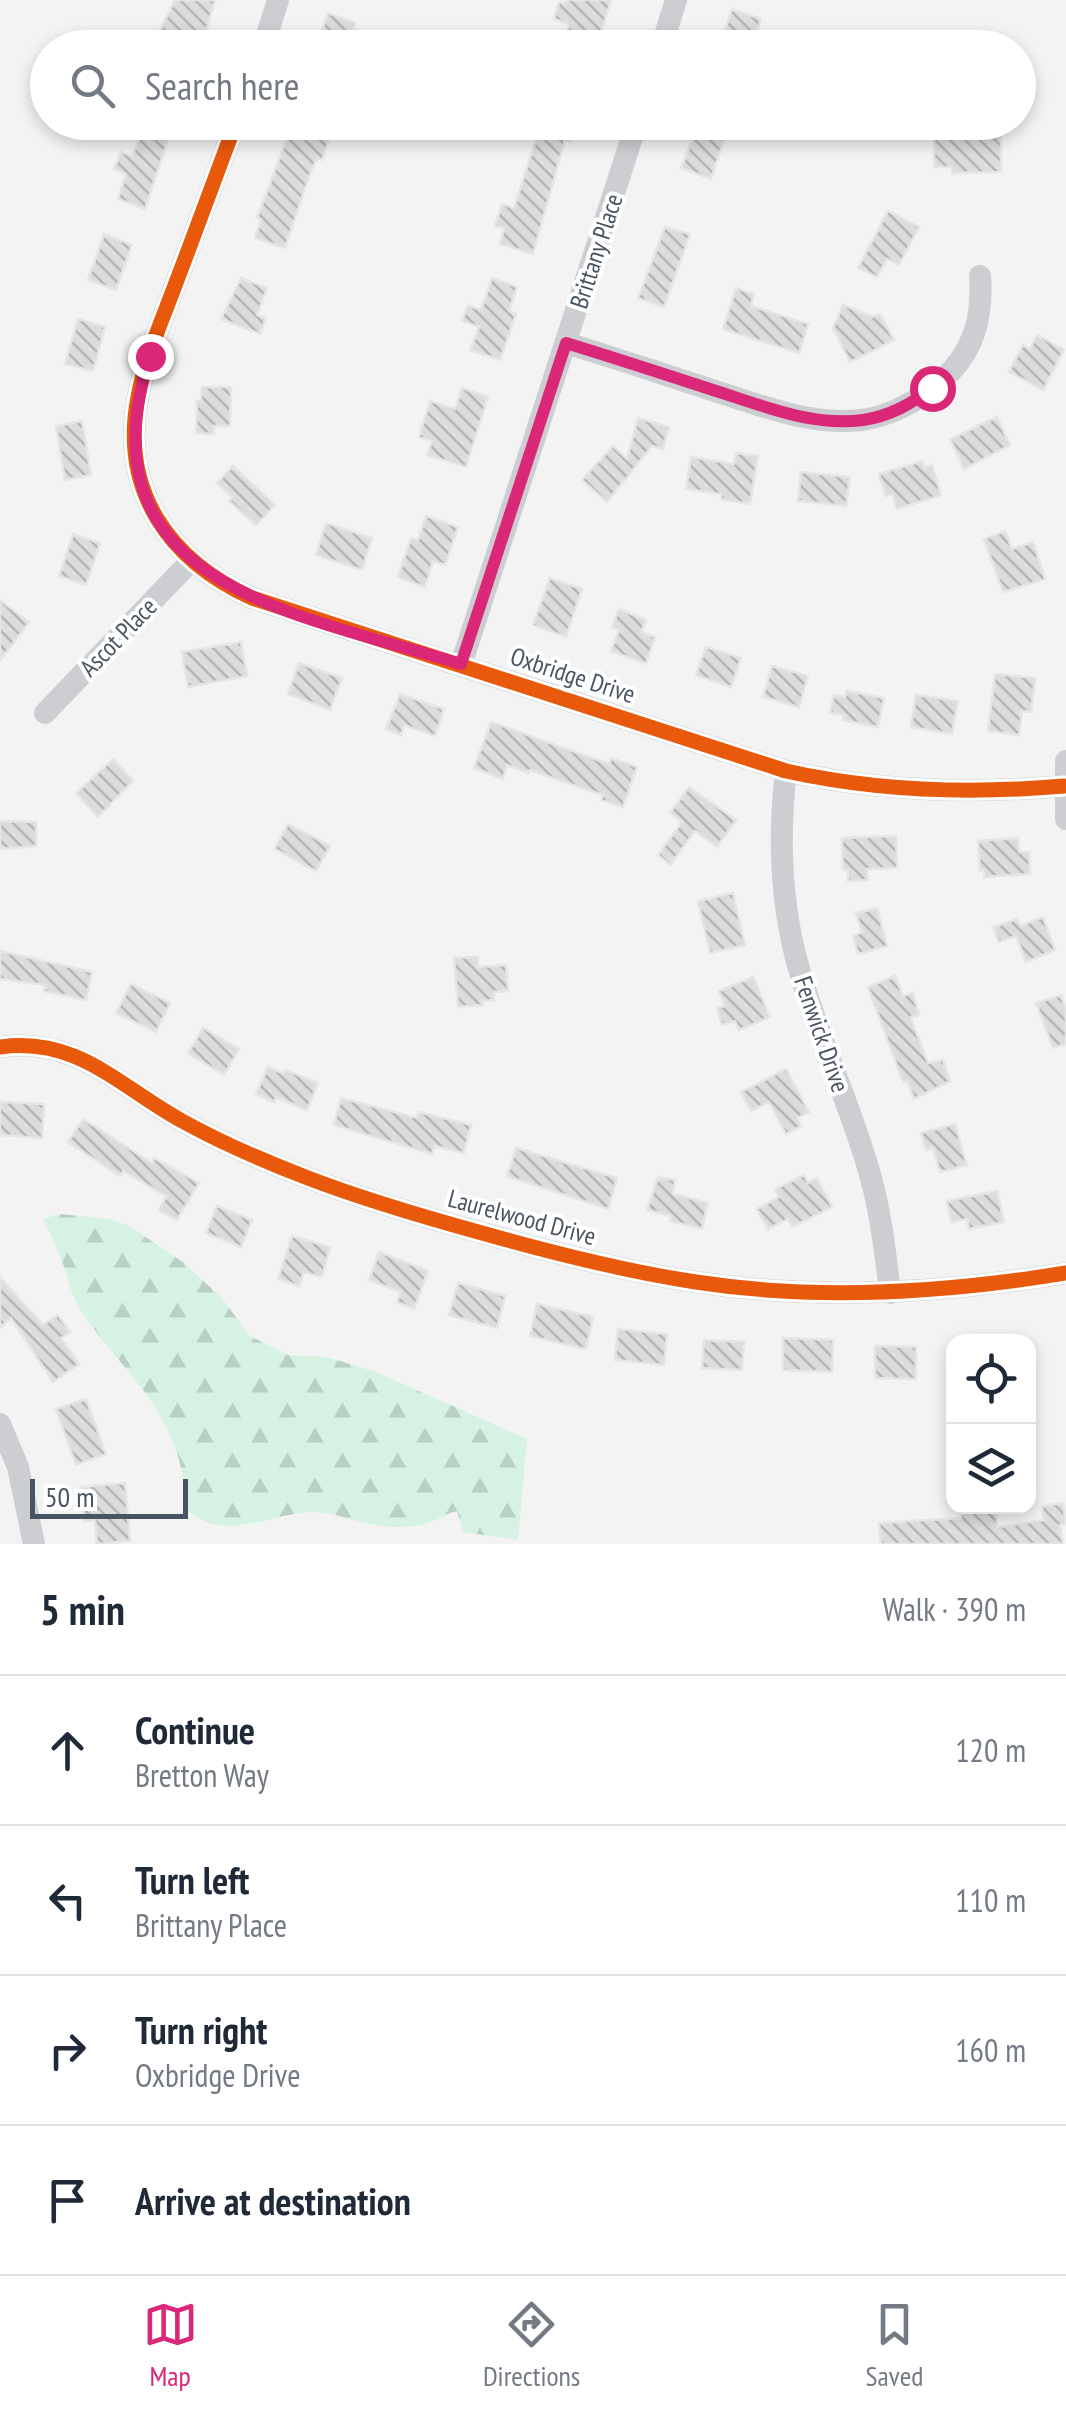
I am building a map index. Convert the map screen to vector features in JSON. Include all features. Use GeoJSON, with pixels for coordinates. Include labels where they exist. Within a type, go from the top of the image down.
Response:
{"type":"FeatureCollection","features":[{"type":"Feature","properties":{"kind":"street"},"geometry":{"type":"LineString","coordinates":[[268,30],[278,0]]}},
{"type":"Feature","properties":{"kind":"street"},"geometry":{"type":"LineString","coordinates":[[667,30],[676,0]]}},
{"type":"Feature","properties":{"kind":"street","name":"Oxbridge Drive"},"geometry":{"type":"LineString","coordinates":[[229,140],[150,356],[134,421],[136,462],[148,504],[172,542],[191,560],[252,598],[786,771],[902,787],[971,790],[1064,786]]}},
{"type":"Feature","properties":{"kind":"street","name":"Brittany Place"},"geometry":{"type":"LineString","coordinates":[[461,664],[631,140]]}},
{"type":"Feature","properties":{"kind":"street"},"geometry":{"type":"LineString","coordinates":[[566,343],[779,411],[824,420],[864,420],[900,410],[951,372],[979,322],[980,276]]}},
{"type":"Feature","properties":{"kind":"street","name":"Ascot Place"},"geometry":{"type":"LineString","coordinates":[[45,712],[191,560]]}},
{"type":"Feature","properties":{"kind":"street"},"geometry":{"type":"LineString","coordinates":[[1066,761],[1066,820]]}},
{"type":"Feature","properties":{"kind":"street","name":"Fenwick Drive"},"geometry":{"type":"LineString","coordinates":[[786,771],[782,850],[789,927],[801,976],[867,1165],[883,1234],[890,1292]]}},
{"type":"Feature","properties":{"kind":"street","name":"Laurelwood Drive"},"geometry":{"type":"LineString","coordinates":[[0,1047],[34,1045],[77,1055],[185,1123],[267,1162],[389,1205],[550,1252],[698,1282],[792,1291],[890,1292],[1015,1281],[1066,1272]]}},
{"type":"Feature","properties":{"kind":"street"},"geometry":{"type":"LineString","coordinates":[[0,1424],[18,1468],[34,1544]]}},
{"type":"Feature","properties":{"kind":"green space"},"geometry":{"type":"Polygon","coordinates":[[[61,1214],[128,1225],[184,1263],[221,1297],[250,1336],[288,1355],[327,1357],[376,1372],[527,1439],[518,1540],[463,1532],[457,1511],[422,1525],[394,1527],[312,1512],[248,1524],[217,1525],[186,1510],[176,1448],[165,1424],[74,1299],[43,1219],[61,1214]]]}},
{"type":"Feature","properties":{"kind":"building"},"geometry":{"type":"Polygon","coordinates":[[[175,0],[215,0],[206,30],[160,30],[175,0]]]}},
{"type":"Feature","properties":{"kind":"building"},"geometry":{"type":"Polygon","coordinates":[[[567,0],[611,0],[602,30],[567,30],[569,24],[554,19],[559,2],[565,4],[567,0]]]}},
{"type":"Feature","properties":{"kind":"building"},"geometry":{"type":"Polygon","coordinates":[[[732,9],[761,19],[758,30],[725,30],[732,9]]]}},
{"type":"Feature","properties":{"kind":"building"},"geometry":{"type":"Polygon","coordinates":[[[328,13],[355,23],[353,30],[322,30],[328,13]]]}},
{"type":"Feature","properties":{"kind":"building"},"geometry":{"type":"Polygon","coordinates":[[[139,140],[168,140],[145,209],[118,199],[126,174],[114,169],[121,152],[132,156],[139,140]]]}},
{"type":"Feature","properties":{"kind":"building"},"geometry":{"type":"Polygon","coordinates":[[[286,140],[329,140],[322,160],[318,158],[312,168],[285,248],[255,238],[261,220],[257,218],[286,140]]]}},
{"type":"Feature","properties":{"kind":"building"},"geometry":{"type":"Polygon","coordinates":[[[536,140],[565,140],[533,254],[500,244],[504,228],[495,226],[502,204],[514,208],[536,140]]]}},
{"type":"Feature","properties":{"kind":"building"},"geometry":{"type":"Polygon","coordinates":[[[692,140],[724,140],[711,179],[681,168],[692,140]]]}},
{"type":"Feature","properties":{"kind":"building"},"geometry":{"type":"Polygon","coordinates":[[[934,140],[1001,140],[1001,172],[952,173],[952,167],[934,167],[934,140]]]}},
{"type":"Feature","properties":{"kind":"building"},"geometry":{"type":"Polygon","coordinates":[[[888,211],[919,227],[899,265],[887,259],[877,277],[858,268],[888,211]]]}},
{"type":"Feature","properties":{"kind":"building"},"geometry":{"type":"Polygon","coordinates":[[[665,227],[690,234],[664,307],[638,298],[665,227]]]}},
{"type":"Feature","properties":{"kind":"building"},"geometry":{"type":"Polygon","coordinates":[[[104,234],[132,245],[116,290],[88,280],[104,234]]]}},
{"type":"Feature","properties":{"kind":"building"},"geometry":{"type":"Polygon","coordinates":[[[241,278],[267,288],[257,315],[266,318],[260,334],[221,319],[241,278]]]}},
{"type":"Feature","properties":{"kind":"building"},"geometry":{"type":"Polygon","coordinates":[[[492,278],[517,287],[509,311],[516,314],[500,360],[470,350],[479,327],[462,321],[468,305],[481,310],[492,278]]]}},
{"type":"Feature","properties":{"kind":"building"},"geometry":{"type":"Polygon","coordinates":[[[736,288],[754,294],[751,306],[808,324],[799,353],[723,329],[736,288]]]}},
{"type":"Feature","properties":{"kind":"building"},"geometry":{"type":"Polygon","coordinates":[[[843,305],[873,317],[880,314],[894,340],[850,362],[833,328],[843,305]]]}},
{"type":"Feature","properties":{"kind":"building"},"geometry":{"type":"Polygon","coordinates":[[[78,319],[105,327],[93,371],[65,364],[78,319]]]}},
{"type":"Feature","properties":{"kind":"building"},"geometry":{"type":"Polygon","coordinates":[[[1037,335],[1064,350],[1043,390],[1009,372],[1023,345],[1030,349],[1037,335]]]}},
{"type":"Feature","properties":{"kind":"building"},"geometry":{"type":"Polygon","coordinates":[[[202,387],[231,387],[230,426],[214,426],[214,434],[196,433],[197,401],[201,401],[202,387]]]}},
{"type":"Feature","properties":{"kind":"building"},"geometry":{"type":"Polygon","coordinates":[[[462,388],[488,397],[466,467],[427,455],[432,441],[419,437],[430,401],[455,409],[462,388]]]}},
{"type":"Feature","properties":{"kind":"building"},"geometry":{"type":"Polygon","coordinates":[[[997,417],[1010,445],[964,469],[950,439],[997,417]]]}},
{"type":"Feature","properties":{"kind":"building"},"geometry":{"type":"Polygon","coordinates":[[[638,418],[669,427],[663,449],[652,446],[607,502],[582,480],[613,446],[627,459],[638,418]]]}},
{"type":"Feature","properties":{"kind":"building"},"geometry":{"type":"Polygon","coordinates":[[[82,421],[91,475],[65,480],[56,426],[82,421]]]}},
{"type":"Feature","properties":{"kind":"building"},"geometry":{"type":"Polygon","coordinates":[[[736,453],[758,456],[750,504],[721,499],[721,494],[686,489],[691,457],[734,464],[736,453]]]}},
{"type":"Feature","properties":{"kind":"building"},"geometry":{"type":"Polygon","coordinates":[[[922,461],[924,468],[932,465],[941,495],[897,509],[892,494],[886,496],[879,474],[922,461]]]}},
{"type":"Feature","properties":{"kind":"building"},"geometry":{"type":"Polygon","coordinates":[[[233,466],[275,505],[256,525],[229,501],[232,497],[217,483],[233,466]]]}},
{"type":"Feature","properties":{"kind":"building"},"geometry":{"type":"Polygon","coordinates":[[[801,472],[850,477],[846,506],[798,501],[801,472]]]}},
{"type":"Feature","properties":{"kind":"building"},"geometry":{"type":"Polygon","coordinates":[[[426,516],[458,527],[445,565],[433,561],[425,587],[398,577],[411,538],[418,540],[426,516]]]}},
{"type":"Feature","properties":{"kind":"building"},"geometry":{"type":"Polygon","coordinates":[[[326,523],[372,538],[362,570],[316,555],[326,523]]]}},
{"type":"Feature","properties":{"kind":"building"},"geometry":{"type":"Polygon","coordinates":[[[1005,531],[1012,549],[1033,542],[1045,579],[1003,592],[984,539],[1005,531]]]}},
{"type":"Feature","properties":{"kind":"building"},"geometry":{"type":"Polygon","coordinates":[[[73,534],[100,543],[86,585],[59,576],[73,534]]]}},
{"type":"Feature","properties":{"kind":"building"},"geometry":{"type":"Polygon","coordinates":[[[550,578],[582,589],[566,637],[533,625],[550,578]]]}},
{"type":"Feature","properties":{"kind":"building"},"geometry":{"type":"Polygon","coordinates":[[[0,600],[29,622],[0,661],[0,600]]]}},
{"type":"Feature","properties":{"kind":"building"},"geometry":{"type":"Polygon","coordinates":[[[619,609],[646,620],[641,632],[655,637],[646,664],[611,651],[619,630],[612,627],[619,609]]]}},
{"type":"Feature","properties":{"kind":"building"},"geometry":{"type":"Polygon","coordinates":[[[241,642],[247,676],[188,687],[182,652],[241,642]]]}},
{"type":"Feature","properties":{"kind":"building"},"geometry":{"type":"Polygon","coordinates":[[[706,647],[741,658],[731,687],[696,675],[706,647]]]}},
{"type":"Feature","properties":{"kind":"building"},"geometry":{"type":"Polygon","coordinates":[[[299,663],[342,678],[330,710],[288,694],[299,663]]]}},
{"type":"Feature","properties":{"kind":"building"},"geometry":{"type":"Polygon","coordinates":[[[772,666],[808,676],[799,707],[763,697],[772,666]]]}},
{"type":"Feature","properties":{"kind":"building"},"geometry":{"type":"Polygon","coordinates":[[[995,674],[1035,678],[1031,712],[1022,711],[1019,735],[988,731],[995,674]]]}},
{"type":"Feature","properties":{"kind":"building"},"geometry":{"type":"Polygon","coordinates":[[[847,691],[884,698],[878,727],[843,720],[844,715],[830,713],[834,695],[845,697],[847,691]]]}},
{"type":"Feature","properties":{"kind":"building"},"geometry":{"type":"Polygon","coordinates":[[[400,694],[444,709],[435,736],[404,725],[401,735],[386,729],[400,694]]]}},
{"type":"Feature","properties":{"kind":"building"},"geometry":{"type":"Polygon","coordinates":[[[916,695],[958,701],[952,734],[911,727],[916,695]]]}},
{"type":"Feature","properties":{"kind":"building"},"geometry":{"type":"Polygon","coordinates":[[[491,722],[609,764],[611,758],[637,767],[623,807],[601,800],[603,795],[530,770],[528,773],[507,765],[503,779],[474,768],[491,722]]]}},
{"type":"Feature","properties":{"kind":"building"},"geometry":{"type":"Polygon","coordinates":[[[113,759],[133,781],[98,817],[76,793],[113,759]]]}},
{"type":"Feature","properties":{"kind":"building"},"geometry":{"type":"Polygon","coordinates":[[[689,787],[736,820],[717,847],[695,831],[670,865],[658,855],[682,822],[670,813],[689,787]]]}},
{"type":"Feature","properties":{"kind":"building"},"geometry":{"type":"Polygon","coordinates":[[[0,821],[36,822],[36,846],[0,849],[0,821]]]}},
{"type":"Feature","properties":{"kind":"building"},"geometry":{"type":"Polygon","coordinates":[[[288,824],[330,846],[316,871],[275,849],[288,824]]]}},
{"type":"Feature","properties":{"kind":"building"},"geometry":{"type":"Polygon","coordinates":[[[896,836],[897,868],[867,869],[868,880],[848,881],[848,870],[843,870],[842,838],[896,836]]]}},
{"type":"Feature","properties":{"kind":"building"},"geometry":{"type":"Polygon","coordinates":[[[1018,838],[1019,852],[1029,852],[1030,874],[984,877],[978,841],[1018,838]]]}},
{"type":"Feature","properties":{"kind":"building"},"geometry":{"type":"Polygon","coordinates":[[[733,893],[745,945],[710,953],[698,901],[733,893]]]}},
{"type":"Feature","properties":{"kind":"building"},"geometry":{"type":"Polygon","coordinates":[[[877,908],[887,946],[858,954],[853,936],[862,932],[856,913],[877,908]]]}},
{"type":"Feature","properties":{"kind":"building"},"geometry":{"type":"Polygon","coordinates":[[[1043,917],[1055,950],[1026,962],[1016,936],[999,942],[993,927],[1017,919],[1020,926],[1043,917]]]}},
{"type":"Feature","properties":{"kind":"building"},"geometry":{"type":"Polygon","coordinates":[[[0,951],[92,972],[86,1000],[44,991],[46,985],[0,979],[0,951]]]}},
{"type":"Feature","properties":{"kind":"building"},"geometry":{"type":"Polygon","coordinates":[[[478,957],[478,967],[506,965],[508,991],[494,992],[494,1000],[482,1001],[483,1005],[458,1007],[454,958],[478,957]]]}},
{"type":"Feature","properties":{"kind":"building"},"geometry":{"type":"Polygon","coordinates":[[[895,976],[903,996],[913,993],[919,1015],[911,1017],[928,1063],[943,1060],[950,1081],[914,1099],[907,1080],[903,1082],[868,987],[895,976]]]}},
{"type":"Feature","properties":{"kind":"building"},"geometry":{"type":"Polygon","coordinates":[[[753,977],[770,1017],[739,1030],[735,1021],[722,1025],[717,1008],[725,1006],[719,991],[753,977]]]}},
{"type":"Feature","properties":{"kind":"building"},"geometry":{"type":"Polygon","coordinates":[[[131,984],[170,1003],[156,1032],[116,1013],[131,984]]]}},
{"type":"Feature","properties":{"kind":"building"},"geometry":{"type":"Polygon","coordinates":[[[1061,995],[1066,1010],[1066,1044],[1053,1048],[1036,1003],[1061,995]]]}},
{"type":"Feature","properties":{"kind":"building"},"geometry":{"type":"Polygon","coordinates":[[[203,1028],[239,1049],[224,1075],[188,1053],[203,1028]]]}},
{"type":"Feature","properties":{"kind":"building"},"geometry":{"type":"Polygon","coordinates":[[[268,1067],[318,1083],[307,1110],[276,1097],[274,1102],[256,1094],[268,1067]]]}},
{"type":"Feature","properties":{"kind":"building"},"geometry":{"type":"Polygon","coordinates":[[[786,1069],[809,1112],[797,1118],[801,1126],[786,1134],[769,1102],[751,1111],[741,1092],[786,1069]]]}},
{"type":"Feature","properties":{"kind":"building"},"geometry":{"type":"Polygon","coordinates":[[[341,1098],[417,1118],[419,1112],[471,1125],[464,1153],[434,1146],[432,1154],[334,1125],[341,1098]]]}},
{"type":"Feature","properties":{"kind":"building"},"geometry":{"type":"Polygon","coordinates":[[[0,1102],[44,1104],[42,1138],[0,1135],[0,1102]]]}},
{"type":"Feature","properties":{"kind":"building"},"geometry":{"type":"Polygon","coordinates":[[[83,1119],[152,1163],[154,1158],[199,1183],[177,1220],[159,1210],[166,1196],[123,1171],[120,1176],[68,1142],[83,1119]]]}},
{"type":"Feature","properties":{"kind":"building"},"geometry":{"type":"Polygon","coordinates":[[[955,1124],[967,1165],[940,1172],[933,1148],[926,1150],[921,1133],[955,1124]]]}},
{"type":"Feature","properties":{"kind":"building"},"geometry":{"type":"Polygon","coordinates":[[[516,1148],[617,1178],[608,1209],[507,1176],[516,1148]]]}},
{"type":"Feature","properties":{"kind":"building"},"geometry":{"type":"Polygon","coordinates":[[[804,1175],[808,1183],[817,1178],[832,1207],[792,1227],[788,1219],[768,1229],[757,1209],[779,1197],[775,1189],[804,1175]]]}},
{"type":"Feature","properties":{"kind":"building"},"geometry":{"type":"Polygon","coordinates":[[[658,1177],[675,1180],[673,1194],[708,1203],[702,1229],[647,1210],[658,1177]]]}},
{"type":"Feature","properties":{"kind":"building"},"geometry":{"type":"Polygon","coordinates":[[[997,1191],[1004,1222],[969,1229],[967,1219],[951,1222],[947,1201],[997,1191]]]}},
{"type":"Feature","properties":{"kind":"building"},"geometry":{"type":"Polygon","coordinates":[[[217,1206],[252,1220],[241,1247],[206,1233],[217,1206]]]}},
{"type":"Feature","properties":{"kind":"building"},"geometry":{"type":"Polygon","coordinates":[[[292,1236],[330,1247],[322,1277],[304,1272],[299,1286],[278,1279],[292,1236]]]}},
{"type":"Feature","properties":{"kind":"building"},"geometry":{"type":"Polygon","coordinates":[[[379,1252],[428,1271],[414,1309],[397,1302],[401,1292],[369,1280],[379,1252]]]}},
{"type":"Feature","properties":{"kind":"building"},"geometry":{"type":"Polygon","coordinates":[[[0,1277],[43,1325],[58,1315],[70,1332],[61,1338],[79,1364],[53,1382],[11,1318],[0,1328],[0,1277]]]}},
{"type":"Feature","properties":{"kind":"building"},"geometry":{"type":"Polygon","coordinates":[[[458,1283],[505,1296],[497,1328],[449,1315],[458,1283]]]}},
{"type":"Feature","properties":{"kind":"building"},"geometry":{"type":"Polygon","coordinates":[[[537,1304],[593,1317],[586,1349],[530,1336],[537,1304]]]}},
{"type":"Feature","properties":{"kind":"building"},"geometry":{"type":"Polygon","coordinates":[[[618,1329],[667,1334],[664,1365],[615,1360],[618,1329]]]}},
{"type":"Feature","properties":{"kind":"building"},"geometry":{"type":"Polygon","coordinates":[[[783,1338],[833,1340],[832,1372],[783,1370],[783,1338]]]}},
{"type":"Feature","properties":{"kind":"building"},"geometry":{"type":"Polygon","coordinates":[[[704,1340],[744,1342],[742,1370],[702,1368],[704,1340]]]}},
{"type":"Feature","properties":{"kind":"building"},"geometry":{"type":"Polygon","coordinates":[[[875,1346],[916,1347],[916,1379],[875,1378],[875,1346]]]}},
{"type":"Feature","properties":{"kind":"building"},"geometry":{"type":"Polygon","coordinates":[[[86,1399],[106,1454],[76,1465],[56,1409],[86,1399]]]}},
{"type":"Feature","properties":{"kind":"building"},"geometry":{"type":"Polygon","coordinates":[[[125,1483],[130,1541],[97,1544],[95,1520],[84,1521],[81,1487],[125,1483]]]}},
{"type":"Feature","properties":{"kind":"building"},"geometry":{"type":"Polygon","coordinates":[[[1063,1503],[1063,1544],[881,1544],[879,1523],[996,1514],[997,1527],[1044,1520],[1042,1506],[1063,1503]]]}},
{"type":"Feature","properties":{"kind":"cycle path"},"geometry":{"type":"LineString","coordinates":[[229,140],[149,355],[134,431],[144,492],[157,518],[197,564],[252,598],[786,771],[854,783],[924,789],[1064,786]]}},
{"type":"Feature","properties":{"kind":"cycle path"},"geometry":{"type":"LineString","coordinates":[[0,1047],[53,1049],[76,1057],[199,1130],[329,1186],[460,1227],[615,1267],[742,1288],[835,1293],[974,1286],[1066,1273]]}},
{"type":"Feature","properties":{"kind":"route"},"geometry":{"type":"LineString","coordinates":[[150,356],[134,421],[136,462],[148,504],[172,542],[219,580],[252,598],[461,664],[566,343],[779,411],[824,420],[864,420],[884,415],[900,410],[932,388]]}}]}
